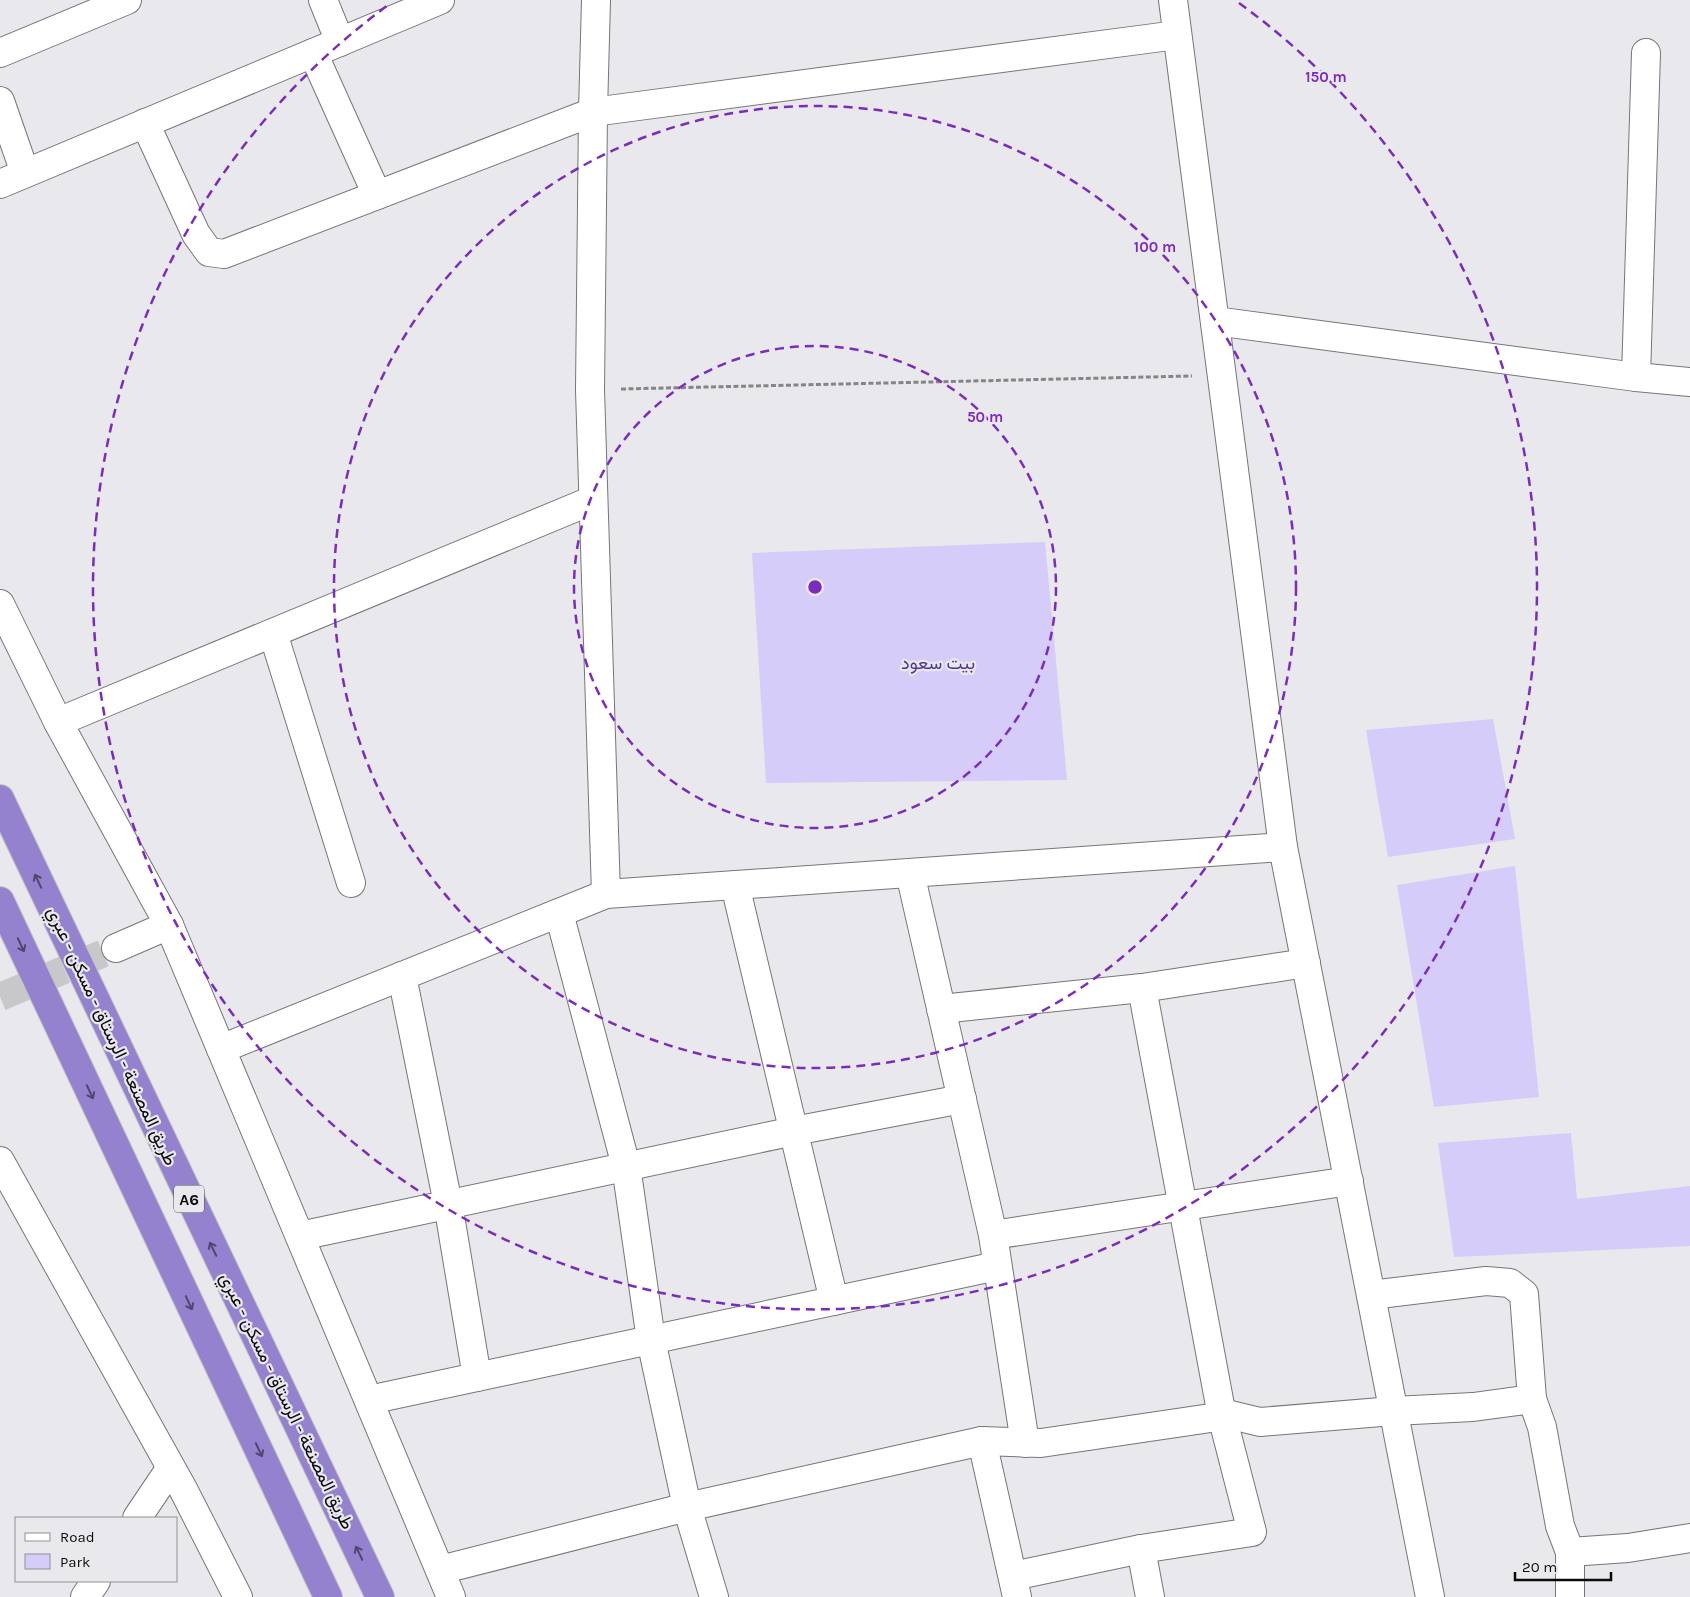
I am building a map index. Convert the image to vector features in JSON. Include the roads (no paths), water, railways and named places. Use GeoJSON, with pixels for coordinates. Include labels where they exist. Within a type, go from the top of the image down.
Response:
{"type":"FeatureCollection","features":[{"type":"Feature","properties":{"kind":"highway","name":"طريق المصنعة - الرستاق - مسكن - عبري"},"geometry":{"type":"LineString","coordinates":[[0,799],[380,1597]]}},
{"type":"Feature","properties":{"kind":"highway","name":"A6"},"geometry":{"type":"LineString","coordinates":[[0,901],[328,1597]]}},
{"type":"Feature","properties":{"kind":"street"},"geometry":{"type":"LineString","coordinates":[[0,53],[127,0]]}},
{"type":"Feature","properties":{"kind":"street"},"geometry":{"type":"LineString","coordinates":[[323,0],[340,42]]}},
{"type":"Feature","properties":{"kind":"street"},"geometry":{"type":"LineString","coordinates":[[0,184],[440,0]]}},
{"type":"Feature","properties":{"kind":"street"},"geometry":{"type":"LineString","coordinates":[[596,0],[590,390],[606,894]]}},
{"type":"Feature","properties":{"kind":"street"},"geometry":{"type":"LineString","coordinates":[[1173,0],[1283,847],[1430,1597]]}},
{"type":"Feature","properties":{"kind":"street"},"geometry":{"type":"LineString","coordinates":[[146,123],[196,234],[208,252],[224,254],[593,112],[1177,35]]}},
{"type":"Feature","properties":{"kind":"street"},"geometry":{"type":"LineString","coordinates":[[313,53],[377,195]]}},
{"type":"Feature","properties":{"kind":"street"},"geometry":{"type":"LineString","coordinates":[[1636,377],[1646,53]]}},
{"type":"Feature","properties":{"kind":"street"},"geometry":{"type":"LineString","coordinates":[[0,101],[25,173]]}},
{"type":"Feature","properties":{"kind":"street"},"geometry":{"type":"LineString","coordinates":[[1215,321],[1636,377],[1690,382]]}},
{"type":"Feature","properties":{"kind":"street"},"geometry":{"type":"LineString","coordinates":[[58,722],[593,500]]}},
{"type":"Feature","properties":{"kind":"street"},"geometry":{"type":"LineString","coordinates":[[0,604],[58,722],[169,925],[451,1597]]}},
{"type":"Feature","properties":{"kind":"street"},"geometry":{"type":"LineString","coordinates":[[273,633],[351,883]]}},
{"type":"Feature","properties":{"kind":"street"},"geometry":{"type":"LineString","coordinates":[[221,1049],[606,894],[1283,847]]}},
{"type":"Feature","properties":{"kind":"street"},"geometry":{"type":"LineString","coordinates":[[910,873],[993,1235],[1025,1442]]}},
{"type":"Feature","properties":{"kind":"street"},"geometry":{"type":"LineString","coordinates":[[736,885],[834,1301]]}},
{"type":"Feature","properties":{"kind":"street"},"geometry":{"type":"LineString","coordinates":[[559,913],[626,1166],[651,1340],[687,1507],[714,1597]]}},
{"type":"Feature","properties":{"kind":"street"},"geometry":{"type":"LineString","coordinates":[[116,948],[169,925]]}},
{"type":"Feature","properties":{"kind":"street"},"geometry":{"type":"LineString","coordinates":[[941,1009],[1142,988],[1306,963]]}},
{"type":"Feature","properties":{"kind":"street"},"geometry":{"type":"LineString","coordinates":[[402,976],[448,1204],[478,1377]]}},
{"type":"Feature","properties":{"kind":"street"},"geometry":{"type":"LineString","coordinates":[[982,1441],[1015,1586],[1141,1550],[1252,1532],[1222,1416],[1142,988]]}},
{"type":"Feature","properties":{"kind":"street"},"geometry":{"type":"LineString","coordinates":[[300,1236],[794,1131],[962,1099]]}},
{"type":"Feature","properties":{"kind":"street"},"geometry":{"type":"LineString","coordinates":[[0,1161],[170,1469],[183,1489],[238,1597]]}},
{"type":"Feature","properties":{"kind":"street"},"geometry":{"type":"LineString","coordinates":[[993,1235],[1349,1181]]}},
{"type":"Feature","properties":{"kind":"street"},"geometry":{"type":"LineString","coordinates":[[369,1400],[997,1266]]}},
{"type":"Feature","properties":{"kind":"street"},"geometry":{"type":"LineString","coordinates":[[1371,1295],[1486,1281],[1510,1283],[1524,1294],[1532,1399],[1542,1427],[1560,1526],[1570,1552],[1570,1597]]}},
{"type":"Feature","properties":{"kind":"street"},"geometry":{"type":"LineString","coordinates":[[440,1570],[687,1507],[982,1441],[1041,1443],[1231,1415],[1260,1422],[1473,1406],[1532,1399]]}},
{"type":"Feature","properties":{"kind":"street"},"geometry":{"type":"LineString","coordinates":[[138,1517],[170,1469]]}},
{"type":"Feature","properties":{"kind":"street"},"geometry":{"type":"LineString","coordinates":[[1570,1552],[1628,1548],[1690,1538]]}},
{"type":"Feature","properties":{"kind":"street"},"geometry":{"type":"LineString","coordinates":[[1141,1550],[1150,1597]]}},
{"type":"Feature","properties":{"kind":"street"},"geometry":{"type":"LineString","coordinates":[[85,1597],[95,1582]]}},
{"type":"Feature","properties":{"kind":"tunnel"},"geometry":{"type":"LineString","coordinates":[[0,997],[116,948]]}},
{"type":"Feature","properties":{"kind":"park label","name":"بيت سعود"},"geometry":{"type":"Point","coordinates":[938,663]}}]}
